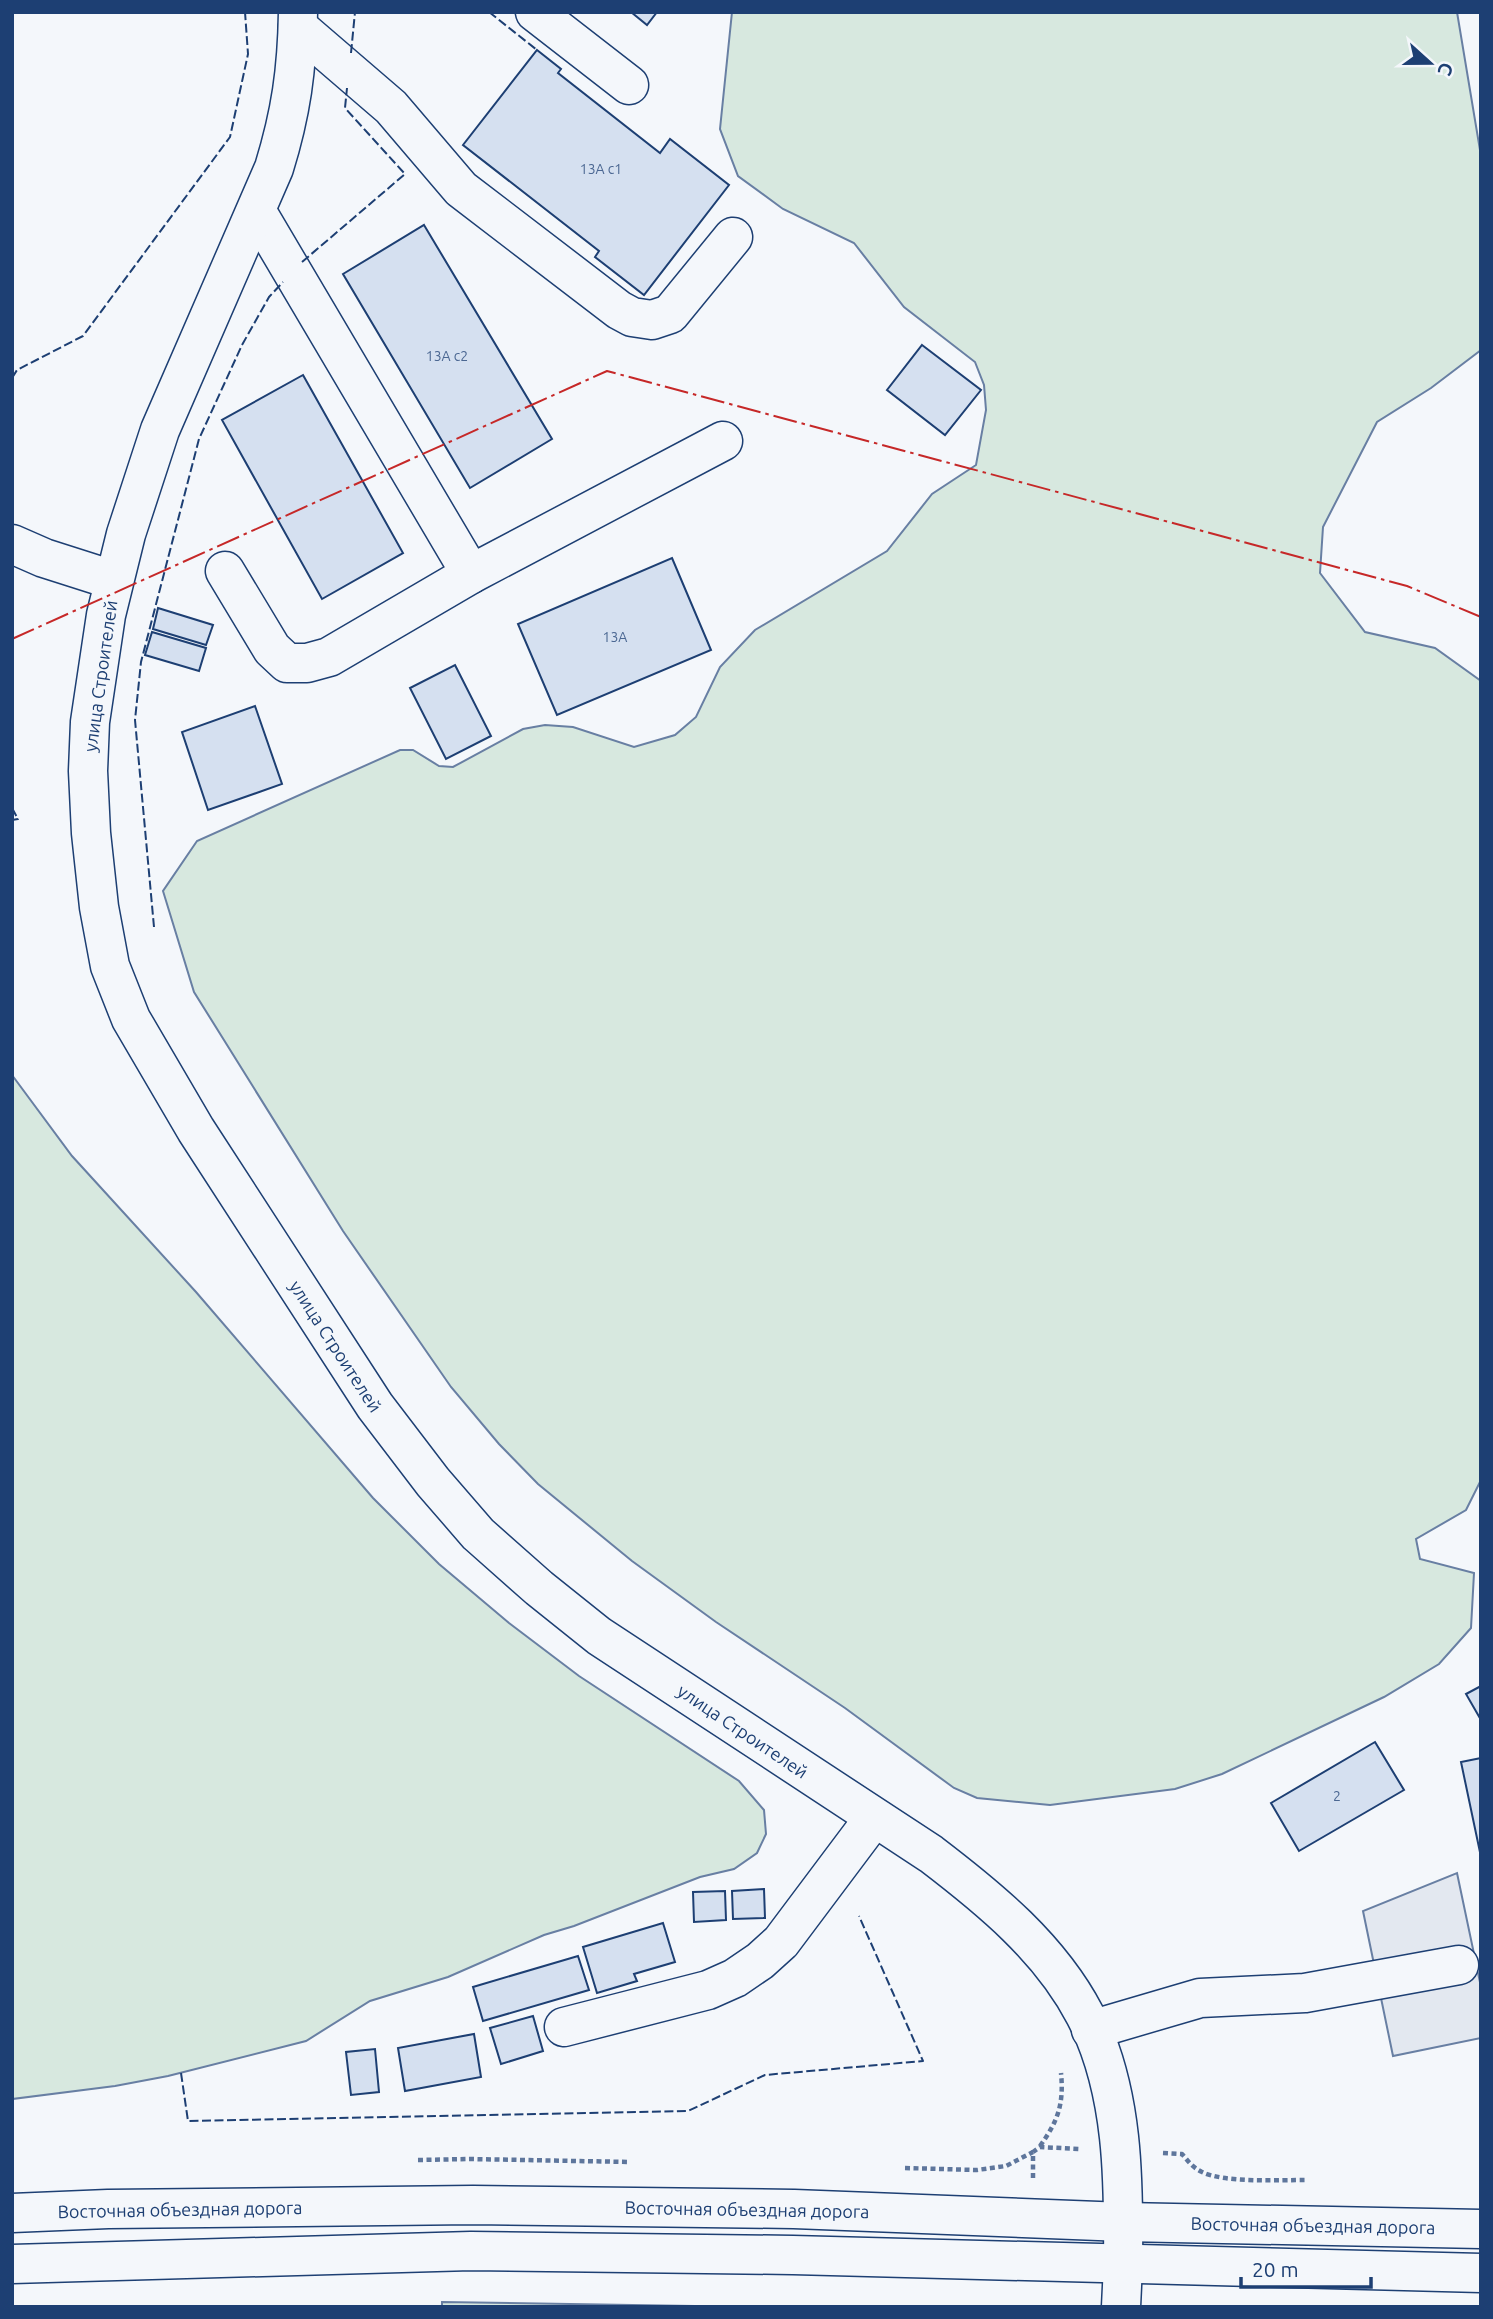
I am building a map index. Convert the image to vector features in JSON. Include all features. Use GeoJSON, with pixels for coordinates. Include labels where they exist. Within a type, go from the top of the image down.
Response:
{"type":"FeatureCollection","features":[{"type":"Feature","properties":{"kind":"main road"},"geometry":{"type":"LineString","coordinates":[[535,12],[629,85]]}},
{"type":"Feature","properties":{"kind":"main road"},"geometry":{"type":"LineString","coordinates":[[298,20],[390,107],[461,189],[632,317],[652,320],[670,314],[733,237]]}},
{"type":"Feature","properties":{"kind":"main road","name":"улица Строителей"},"geometry":{"type":"LineString","coordinates":[[298,20],[294,85],[288,126],[257,212],[160,430],[113,580],[90,722],[88,771],[90,834],[110,966],[131,1019],[196,1130],[375,1406],[433,1482],[478,1534],[538,1588],[599,1636],[931,1854],[984,1894],[1066,1984],[1091,2030],[1105,2068],[1115,2111],[1124,2222],[1121,2307]]}},
{"type":"Feature","properties":{"kind":"main road"},"geometry":{"type":"LineString","coordinates":[[257,212],[471,574]]}},
{"type":"Feature","properties":{"kind":"main road"},"geometry":{"type":"LineString","coordinates":[[225,571],[272,649],[288,663],[307,663],[328,657],[471,574],[723,441]]}},
{"type":"Feature","properties":{"kind":"main road"},"geometry":{"type":"LineString","coordinates":[[12,544],[44,558],[113,580]]}},
{"type":"Feature","properties":{"kind":"main road"},"geometry":{"type":"LineString","coordinates":[[564,2026],[708,1990],[735,1978],[781,1942],[874,1818]]}},
{"type":"Feature","properties":{"kind":"main road"},"geometry":{"type":"LineString","coordinates":[[1091,2030],[1199,1998],[1305,1993],[1459,1965]]}},
{"type":"Feature","properties":{"kind":"main road","name":"Восточная объездная дорога"},"geometry":{"type":"LineString","coordinates":[[12,2213],[108,2209],[473,2204],[794,2209],[1124,2222],[1481,2229]]}},
{"type":"Feature","properties":{"kind":"main road"},"geometry":{"type":"LineString","coordinates":[[12,2264],[471,2251],[793,2255],[1481,2273]]}},
{"type":"Feature","properties":{"kind":"path"},"geometry":{"type":"LineString","coordinates":[[1040,2147],[1050,2132],[1063,2094],[1058,2064]]}},
{"type":"Feature","properties":{"kind":"shaded area"},"geometry":{"type":"Polygon","coordinates":[[[732,12],[1457,12],[1481,156],[1481,350],[1431,388],[1377,422],[1323,527],[1320,573],[1365,632],[1435,648],[1481,681],[1481,1480],[1466,1510],[1416,1539],[1420,1559],[1474,1573],[1471,1628],[1439,1664],[1384,1697],[1222,1774],[1175,1789],[1050,1805],[977,1798],[954,1788],[845,1708],[716,1622],[632,1561],[538,1484],[499,1444],[451,1387],[343,1231],[194,992],[163,891],[197,841],[400,750],[413,750],[439,766],[453,767],[523,729],[545,725],[573,727],[634,747],[675,735],[696,717],[720,667],[755,630],[887,551],[932,494],[976,465],[986,410],[984,385],[975,362],[904,307],[854,243],[783,209],[738,176],[720,129],[732,12]]]}},
{"type":"Feature","properties":{"kind":"shaded area"},"geometry":{"type":"Polygon","coordinates":[[[12,1075],[72,1156],[196,1292],[373,1498],[439,1564],[509,1623],[579,1676],[739,1781],[764,1810],[766,1834],[757,1853],[734,1869],[700,1877],[544,1935],[448,1977],[370,2001],[306,2041],[168,2076],[115,2086],[12,2099],[12,1075]]]}},
{"type":"Feature","properties":{"kind":"shaded area"},"geometry":{"type":"Polygon","coordinates":[[[1457,1873],[1481,1987],[1481,2038],[1393,2056],[1363,1911],[1457,1873]]]}},
{"type":"Feature","properties":{"kind":"shaded area"},"geometry":{"type":"Polygon","coordinates":[[[442,2302],[757,2307],[442,2307],[442,2302]]]}},
{"type":"Feature","properties":{"kind":"building"},"geometry":{"type":"Polygon","coordinates":[[[631,12],[657,12],[647,25],[631,12]]]}},
{"type":"Feature","properties":{"kind":"building"},"geometry":{"type":"Polygon","coordinates":[[[537,50],[561,69],[558,73],[660,153],[670,139],[729,185],[644,295],[595,257],[599,251],[463,145],[537,50]]]}},
{"type":"Feature","properties":{"kind":"building"},"geometry":{"type":"Polygon","coordinates":[[[424,225],[552,439],[470,488],[343,274],[424,225]]]}},
{"type":"Feature","properties":{"kind":"building"},"geometry":{"type":"Polygon","coordinates":[[[922,345],[981,390],[945,435],[887,390],[922,345]]]}},
{"type":"Feature","properties":{"kind":"building"},"geometry":{"type":"Polygon","coordinates":[[[303,375],[403,553],[322,599],[222,420],[303,375]]]}},
{"type":"Feature","properties":{"kind":"building"},"geometry":{"type":"Polygon","coordinates":[[[672,558],[711,650],[557,715],[518,624],[672,558]]]}},
{"type":"Feature","properties":{"kind":"building"},"geometry":{"type":"Polygon","coordinates":[[[158,608],[213,625],[206,645],[153,629],[158,608]]]}},
{"type":"Feature","properties":{"kind":"building"},"geometry":{"type":"Polygon","coordinates":[[[152,632],[206,648],[199,671],[145,655],[152,632]]]}},
{"type":"Feature","properties":{"kind":"building"},"geometry":{"type":"Polygon","coordinates":[[[455,665],[491,736],[446,759],[410,688],[455,665]]]}},
{"type":"Feature","properties":{"kind":"building"},"geometry":{"type":"Polygon","coordinates":[[[255,706],[282,784],[208,810],[182,732],[255,706]]]}},
{"type":"Feature","properties":{"kind":"building"},"geometry":{"type":"Polygon","coordinates":[[[1481,1686],[1481,1720],[1466,1694],[1481,1686]]]}},
{"type":"Feature","properties":{"kind":"building"},"geometry":{"type":"Polygon","coordinates":[[[1375,1742],[1404,1790],[1299,1851],[1271,1803],[1375,1742]]]}},
{"type":"Feature","properties":{"kind":"building"},"geometry":{"type":"Polygon","coordinates":[[[1481,1758],[1481,1857],[1461,1762],[1481,1758]]]}},
{"type":"Feature","properties":{"kind":"building"},"geometry":{"type":"Polygon","coordinates":[[[764,1889],[765,1918],[733,1919],[732,1891],[764,1889]]]}},
{"type":"Feature","properties":{"kind":"building"},"geometry":{"type":"Polygon","coordinates":[[[725,1891],[726,1920],[694,1922],[693,1892],[725,1891]]]}},
{"type":"Feature","properties":{"kind":"building"},"geometry":{"type":"Polygon","coordinates":[[[663,1923],[675,1962],[634,1974],[637,1981],[597,1993],[583,1947],[663,1923]]]}},
{"type":"Feature","properties":{"kind":"building"},"geometry":{"type":"Polygon","coordinates":[[[578,1956],[589,1990],[483,2021],[473,1987],[578,1956]]]}},
{"type":"Feature","properties":{"kind":"building"},"geometry":{"type":"Polygon","coordinates":[[[533,2016],[543,2051],[501,2064],[490,2028],[533,2016]]]}},
{"type":"Feature","properties":{"kind":"building"},"geometry":{"type":"Polygon","coordinates":[[[474,2034],[481,2077],[405,2091],[398,2048],[474,2034]]]}},
{"type":"Feature","properties":{"kind":"building"},"geometry":{"type":"Polygon","coordinates":[[[375,2049],[379,2092],[351,2095],[346,2052],[375,2049]]]}},
{"type":"Feature","properties":{"kind":"fence"},"geometry":{"type":"LineString","coordinates":[[12,378],[17,370],[83,336],[230,137],[248,54],[245,12]]}},
{"type":"Feature","properties":{"kind":"fence"},"geometry":{"type":"LineString","coordinates":[[351,53],[355,12]]}},
{"type":"Feature","properties":{"kind":"fence"},"geometry":{"type":"LineString","coordinates":[[489,12],[537,50]]}},
{"type":"Feature","properties":{"kind":"fence"},"geometry":{"type":"LineString","coordinates":[[302,262],[405,174],[345,108],[347,88]]}},
{"type":"Feature","properties":{"kind":"fence"},"geometry":{"type":"LineString","coordinates":[[154,927],[135,720],[141,662],[199,439],[242,345],[269,297],[283,282]]}},
{"type":"Feature","properties":{"kind":"fence"},"geometry":{"type":"LineString","coordinates":[[12,808],[18,819],[12,820]]}},
{"type":"Feature","properties":{"kind":"fence"},"geometry":{"type":"LineString","coordinates":[[181,2073],[188,2121],[688,2111],[765,2075],[923,2061],[859,1916]]}},
{"type":"Feature","properties":{"kind":"power"},"geometry":{"type":"LineString","coordinates":[[12,639],[607,371],[1407,586],[1481,617]]}}]}
